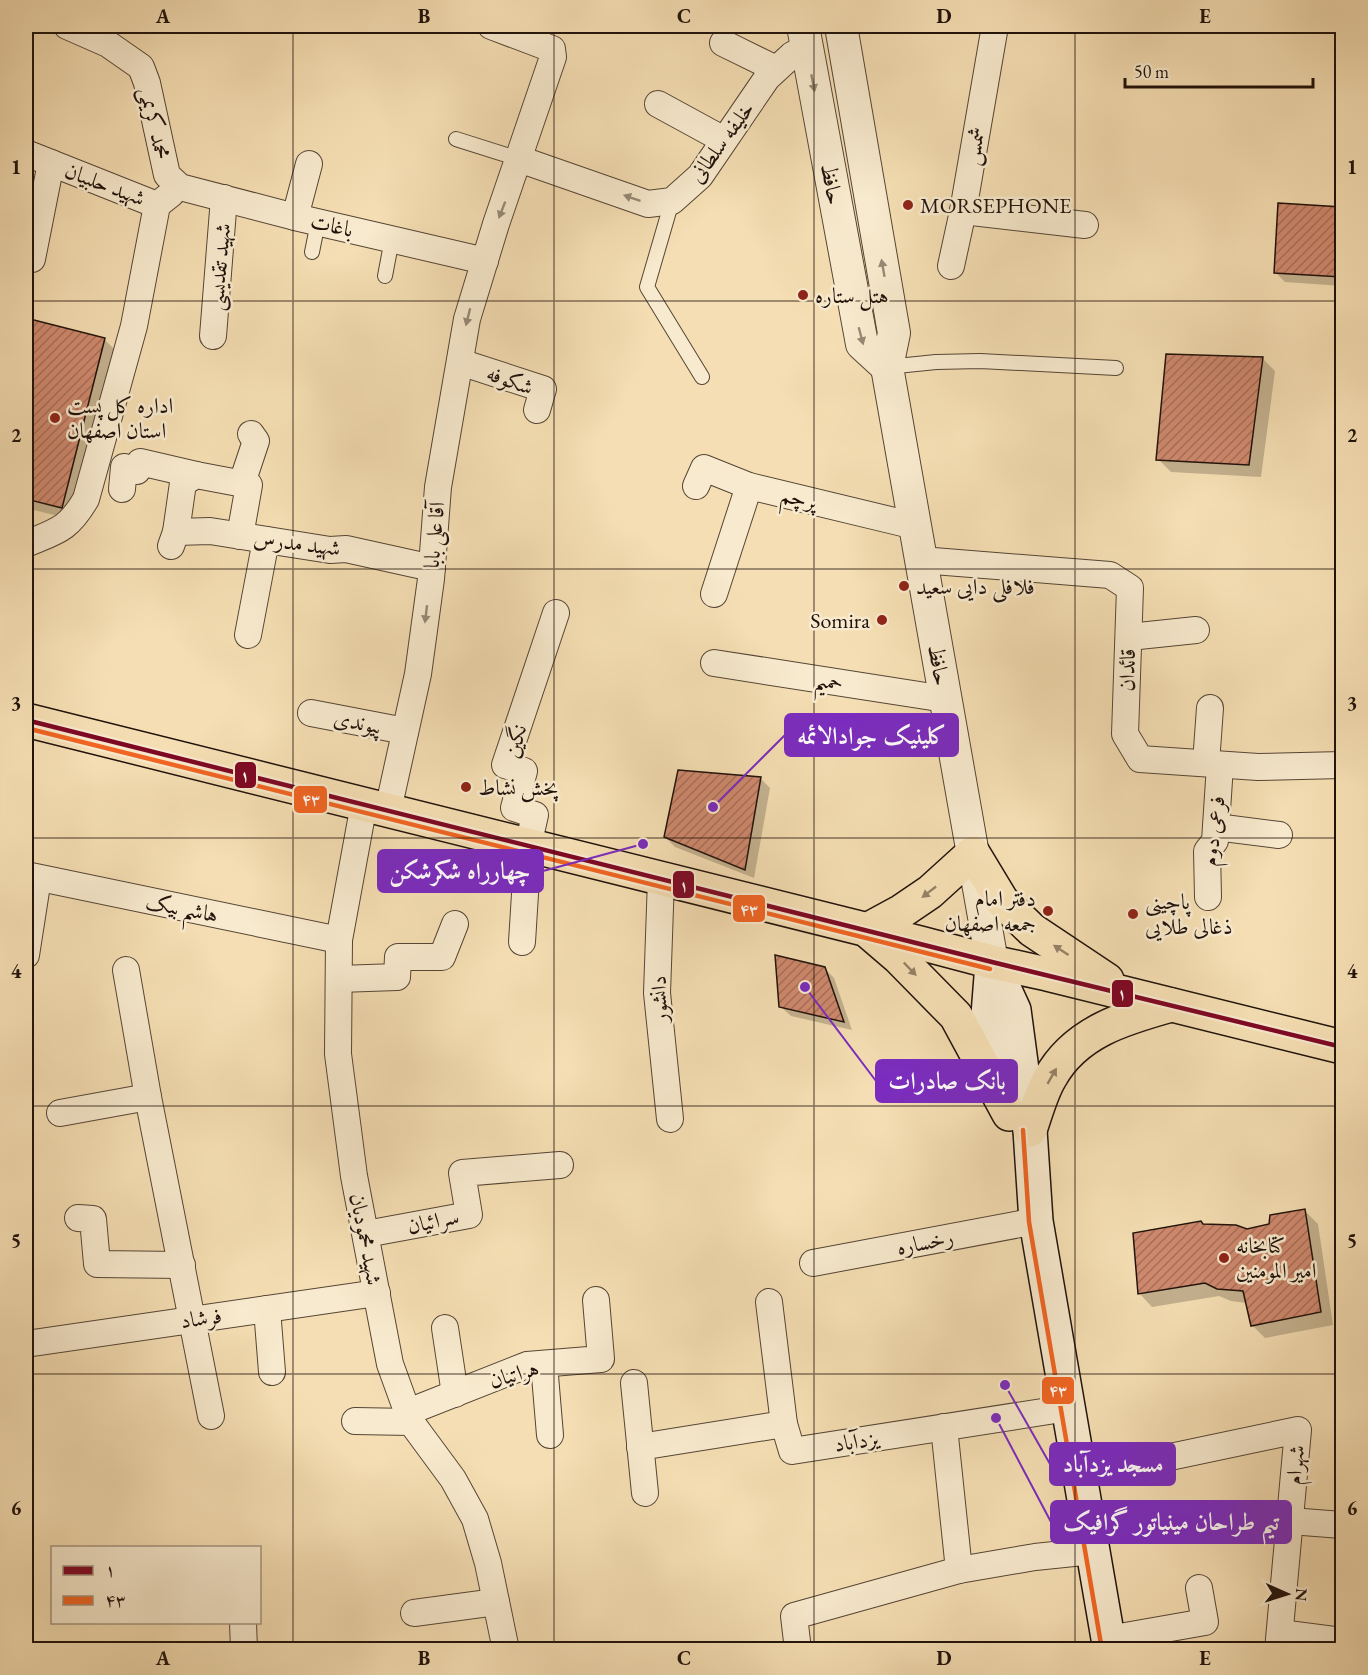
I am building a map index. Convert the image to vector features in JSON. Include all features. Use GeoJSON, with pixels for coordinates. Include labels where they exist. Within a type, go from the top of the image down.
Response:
{"type":"FeatureCollection","features":[{"type":"Feature","properties":{"kind":"main road"},"geometry":{"type":"LineString","coordinates":[[26,720],[992,963],[1342,1047]]}},
{"type":"Feature","properties":{"kind":"main road"},"geometry":{"type":"LineString","coordinates":[[867,930],[902,911],[930,892],[972,853],[1002,901],[1032,930],[1128,994]]}},
{"type":"Feature","properties":{"kind":"main road"},"geometry":{"type":"LineString","coordinates":[[867,930],[898,957],[956,1016],[1019,1122]]}},
{"type":"Feature","properties":{"kind":"main road"},"geometry":{"type":"LineString","coordinates":[[992,963],[1014,1010],[1019,1122],[1029,1222],[1085,1552],[1104,1646]]}},
{"type":"Feature","properties":{"kind":"main road"},"geometry":{"type":"LineString","coordinates":[[1019,1122],[1069,1051],[1091,1035],[1130,1017],[1172,1005]]}},
{"type":"Feature","properties":{"kind":"main road"},"geometry":{"type":"LineString","coordinates":[[1060,1409],[1080,1476],[1085,1552]]}},
{"type":"Feature","properties":{"kind":"street","name":"محمد کریمی"},"geometry":{"type":"LineString","coordinates":[[67,26],[108,44],[141,67],[147,83],[167,175],[180,187]]}},
{"type":"Feature","properties":{"kind":"street"},"geometry":{"type":"LineString","coordinates":[[485,261],[553,57],[552,49],[523,31],[490,26]]}},
{"type":"Feature","properties":{"kind":"street","name":"حافظ"},"geometry":{"type":"LineString","coordinates":[[841,26],[894,333],[887,367],[992,963]]}},
{"type":"Feature","properties":{"kind":"street","name":"شمس"},"geometry":{"type":"LineString","coordinates":[[951,266],[963,211],[995,26]]}},
{"type":"Feature","properties":{"kind":"street","name":"حافظ"},"geometry":{"type":"LineString","coordinates":[[805,36],[862,344],[887,367]]}},
{"type":"Feature","properties":{"kind":"street","name":"خلیفه سلطانی"},"geometry":{"type":"LineString","coordinates":[[519,159],[648,204],[672,201],[700,176],[767,78],[792,55],[805,36]]}},
{"type":"Feature","properties":{"kind":"street"},"geometry":{"type":"LineString","coordinates":[[723,43],[776,69]]}},
{"type":"Feature","properties":{"kind":"street"},"geometry":{"type":"LineString","coordinates":[[658,104],[724,140]]}},
{"type":"Feature","properties":{"kind":"street","name":"شهید حلبیان"},"geometry":{"type":"LineString","coordinates":[[26,153],[157,205],[180,187]]}},
{"type":"Feature","properties":{"kind":"street"},"geometry":{"type":"LineString","coordinates":[[32,259],[51,163]]}},
{"type":"Feature","properties":{"kind":"street"},"geometry":{"type":"LineString","coordinates":[[307,219],[309,164]]}},
{"type":"Feature","properties":{"kind":"street","name":"باغات"},"geometry":{"type":"LineString","coordinates":[[180,187],[485,261]]}},
{"type":"Feature","properties":{"kind":"street","name":"شهید تقدیسی"},"geometry":{"type":"LineString","coordinates":[[213,336],[224,198]]}},
{"type":"Feature","properties":{"kind":"street"},"geometry":{"type":"LineString","coordinates":[[26,544],[57,532],[75,519],[86,499],[134,326],[157,205]]}},
{"type":"Feature","properties":{"kind":"street"},"geometry":{"type":"LineString","coordinates":[[963,211],[1085,225]]}},
{"type":"Feature","properties":{"kind":"street","name":"آقا علی بابا"},"geometry":{"type":"LineString","coordinates":[[376,807],[405,731],[418,674],[432,568],[438,487],[467,319],[485,261]]}},
{"type":"Feature","properties":{"kind":"street","name":"شکوفه"},"geometry":{"type":"LineString","coordinates":[[460,362],[543,389],[537,410]]}},
{"type":"Feature","properties":{"kind":"street"},"geometry":{"type":"LineString","coordinates":[[242,483],[256,441],[251,434]]}},
{"type":"Feature","properties":{"kind":"street"},"geometry":{"type":"LineString","coordinates":[[122,489],[124,467],[137,471],[140,462],[192,467],[250,486],[240,536]]}},
{"type":"Feature","properties":{"kind":"street","name":"شهید مدرس"},"geometry":{"type":"LineString","coordinates":[[192,467],[183,483],[173,539],[210,531],[330,550],[346,549],[432,568]]}},
{"type":"Feature","properties":{"kind":"street","name":"پرچم"},"geometry":{"type":"LineString","coordinates":[[696,486],[704,468],[749,486],[915,526]]}},
{"type":"Feature","properties":{"kind":"street"},"geometry":{"type":"LineString","coordinates":[[714,594],[749,486]]}},
{"type":"Feature","properties":{"kind":"street"},"geometry":{"type":"LineString","coordinates":[[248,635],[266,540]]}},
{"type":"Feature","properties":{"kind":"street","name":"قائدان"},"geometry":{"type":"LineString","coordinates":[[921,560],[1110,575],[1130,588],[1125,734],[1140,759],[1258,767],[1342,765]]}},
{"type":"Feature","properties":{"kind":"street","name":"نگین"},"geometry":{"type":"LineString","coordinates":[[528,846],[535,815],[514,808],[524,771],[505,765],[556,613]]}},
{"type":"Feature","properties":{"kind":"street"},"geometry":{"type":"LineString","coordinates":[[1129,637],[1196,630]]}},
{"type":"Feature","properties":{"kind":"street","name":"حمیم"},"geometry":{"type":"LineString","coordinates":[[714,663],[945,699]]}},
{"type":"Feature","properties":{"kind":"street","name":"فرعی دوم"},"geometry":{"type":"LineString","coordinates":[[1208,897],[1207,851],[1215,841],[1216,826],[1210,708]]}},
{"type":"Feature","properties":{"kind":"street","name":"پیوندی"},"geometry":{"type":"LineString","coordinates":[[311,713],[405,731]]}},
{"type":"Feature","properties":{"kind":"street","name":"شهید محمودیان"},"geometry":{"type":"LineString","coordinates":[[376,807],[339,940],[338,1054],[354,1176],[390,1364],[410,1417],[453,1479],[475,1519],[488,1563],[506,1650]]}},
{"type":"Feature","properties":{"kind":"street"},"geometry":{"type":"LineString","coordinates":[[1216,826],[1279,836]]}},
{"type":"Feature","properties":{"kind":"street"},"geometry":{"type":"LineString","coordinates":[[522,942],[528,846]]}},
{"type":"Feature","properties":{"kind":"street"},"geometry":{"type":"LineString","coordinates":[[26,955],[32,877]]}},
{"type":"Feature","properties":{"kind":"street","name":"هاشم بیک"},"geometry":{"type":"LineString","coordinates":[[32,877],[339,940]]}},
{"type":"Feature","properties":{"kind":"street","name":"دانشور"},"geometry":{"type":"LineString","coordinates":[[661,879],[657,993],[670,1119]]}},
{"type":"Feature","properties":{"kind":"street"},"geometry":{"type":"LineString","coordinates":[[339,979],[397,977],[398,957],[442,957],[455,924]]}},
{"type":"Feature","properties":{"kind":"street"},"geometry":{"type":"LineString","coordinates":[[126,970],[148,1097],[211,1416]]}},
{"type":"Feature","properties":{"kind":"street"},"geometry":{"type":"LineString","coordinates":[[60,1113],[148,1097]]}},
{"type":"Feature","properties":{"kind":"street","name":"سرائیان"},"geometry":{"type":"LineString","coordinates":[[366,1234],[469,1215],[462,1173],[560,1165]]}},
{"type":"Feature","properties":{"kind":"street"},"geometry":{"type":"LineString","coordinates":[[78,1218],[93,1219],[97,1264],[182,1265]]}},
{"type":"Feature","properties":{"kind":"street","name":"رخساره"},"geometry":{"type":"LineString","coordinates":[[813,1263],[1029,1222]]}},
{"type":"Feature","properties":{"kind":"street","name":"فرشاد"},"geometry":{"type":"LineString","coordinates":[[26,1344],[377,1293]]}},
{"type":"Feature","properties":{"kind":"street","name":"هراتیان"},"geometry":{"type":"LineString","coordinates":[[410,1417],[454,1394],[527,1365],[601,1359],[596,1300]]}},
{"type":"Feature","properties":{"kind":"street","name":"یزدآباد"},"geometry":{"type":"LineString","coordinates":[[769,1302],[784,1424],[792,1451],[1060,1409]]}},
{"type":"Feature","properties":{"kind":"street"},"geometry":{"type":"LineString","coordinates":[[267,1309],[272,1372]]}},
{"type":"Feature","properties":{"kind":"street"},"geometry":{"type":"LineString","coordinates":[[445,1328],[454,1394]]}},
{"type":"Feature","properties":{"kind":"street"},"geometry":{"type":"LineString","coordinates":[[544,1364],[550,1436]]}},
{"type":"Feature","properties":{"kind":"street"},"geometry":{"type":"LineString","coordinates":[[634,1383],[645,1493]]}},
{"type":"Feature","properties":{"kind":"street"},"geometry":{"type":"LineString","coordinates":[[355,1421],[410,1417]]}},
{"type":"Feature","properties":{"kind":"street"},"geometry":{"type":"LineString","coordinates":[[640,1447],[784,1424]]}},
{"type":"Feature","properties":{"kind":"street"},"geometry":{"type":"LineString","coordinates":[[944,1427],[959,1570]]}},
{"type":"Feature","properties":{"kind":"street","name":"شهرام"},"geometry":{"type":"LineString","coordinates":[[1080,1476],[1298,1430],[1279,1641]]}},
{"type":"Feature","properties":{"kind":"street"},"geometry":{"type":"LineString","coordinates":[[1290,1521],[1342,1525]]}},
{"type":"Feature","properties":{"kind":"street"},"geometry":{"type":"LineString","coordinates":[[798,1650],[794,1616],[959,1570],[1035,1557],[1085,1552]]}},
{"type":"Feature","properties":{"kind":"street"},"geometry":{"type":"LineString","coordinates":[[1104,1646],[1204,1622],[1199,1588]]}},
{"type":"Feature","properties":{"kind":"street"},"geometry":{"type":"LineString","coordinates":[[414,1613],[496,1602]]}},
{"type":"Feature","properties":{"kind":"street"},"geometry":{"type":"LineString","coordinates":[[243,1624],[244,1650]]}},
{"type":"Feature","properties":{"kind":"street"},"geometry":{"type":"LineString","coordinates":[[1279,1641],[1342,1641]]}},
{"type":"Feature","properties":{"kind":"lane"},"geometry":{"type":"LineString","coordinates":[[456,139],[519,159]]}},
{"type":"Feature","properties":{"kind":"lane"},"geometry":{"type":"LineString","coordinates":[[672,201],[647,287],[702,377]]}},
{"type":"Feature","properties":{"kind":"lane"},"geometry":{"type":"LineString","coordinates":[[307,219],[312,252]]}},
{"type":"Feature","properties":{"kind":"lane"},"geometry":{"type":"LineString","coordinates":[[385,276],[392,239]]}},
{"type":"Feature","properties":{"kind":"lane"},"geometry":{"type":"LineString","coordinates":[[887,367],[936,362],[980,361],[1116,368]]}},
{"type":"Feature","properties":{"kind":"building"},"geometry":{"type":"Polygon","coordinates":[[[1278,203],[1342,207],[1342,277],[1274,273],[1278,203]]]}},
{"type":"Feature","properties":{"kind":"building","name":"اداره کل پست استان اصفهان"},"geometry":{"type":"Polygon","coordinates":[[[26,318],[105,338],[62,508],[26,499],[26,318]]]}},
{"type":"Feature","properties":{"kind":"building"},"geometry":{"type":"Polygon","coordinates":[[[1166,354],[1263,357],[1249,465],[1156,460],[1166,354]]]}},
{"type":"Feature","properties":{"kind":"building"},"geometry":{"type":"Polygon","coordinates":[[[678,770],[761,777],[745,870],[664,837],[678,770]]]}},
{"type":"Feature","properties":{"kind":"building"},"geometry":{"type":"Polygon","coordinates":[[[775,955],[825,967],[844,1022],[779,1007],[775,955]]]}},
{"type":"Feature","properties":{"kind":"building","name":"کتابخانه امیر المومنین"},"geometry":{"type":"Polygon","coordinates":[[[1305,1209],[1321,1312],[1251,1326],[1243,1291],[1217,1289],[1205,1283],[1138,1294],[1133,1233],[1201,1221],[1203,1224],[1236,1225],[1247,1229],[1269,1224],[1270,1215],[1305,1209]]]}},
{"type":"Feature","properties":{"kind":"transit line","name":"۱"},"geometry":{"type":"LineString","coordinates":[[26,720],[992,962],[1342,1047]]}},
{"type":"Feature","properties":{"kind":"transit line","name":"۴۳"},"geometry":{"type":"LineString","coordinates":[[26,728],[990,969]]}},
{"type":"Feature","properties":{"kind":"transit line","name":"۴۳"},"geometry":{"type":"LineString","coordinates":[[1023,1130],[1029,1222],[1102,1650]]}},
{"type":"Feature","properties":{"kind":"place","name":"MORSEPHONE"},"geometry":{"type":"Point","coordinates":[908,205]}},
{"type":"Feature","properties":{"kind":"place","name":"هتل ستاره"},"geometry":{"type":"Point","coordinates":[803,295]}},
{"type":"Feature","properties":{"kind":"place","name":"اداره کل پست استان اصفهان"},"geometry":{"type":"Point","coordinates":[55,418]}},
{"type":"Feature","properties":{"kind":"place","name":"فلافلی دایی سعید"},"geometry":{"type":"Point","coordinates":[904,586]}},
{"type":"Feature","properties":{"kind":"place","name":"Somira"},"geometry":{"type":"Point","coordinates":[882,620]}},
{"type":"Feature","properties":{"kind":"place","name":"پخش نشاط"},"geometry":{"type":"Point","coordinates":[466,787]}},
{"type":"Feature","properties":{"kind":"place","name":"کلینیک جوادالائمه"},"geometry":{"type":"Point","coordinates":[713,807]}},
{"type":"Feature","properties":{"kind":"place","name":"چهارراه شکرشکن"},"geometry":{"type":"Point","coordinates":[643,844]}},
{"type":"Feature","properties":{"kind":"place","name":"دفتر امام جمعه اصفهان"},"geometry":{"type":"Point","coordinates":[1048,911]}},
{"type":"Feature","properties":{"kind":"place","name":"پاچینی ذغالی طلایی"},"geometry":{"type":"Point","coordinates":[1133,914]}},
{"type":"Feature","properties":{"kind":"place","name":"بانک صادرات"},"geometry":{"type":"Point","coordinates":[805,987]}},
{"type":"Feature","properties":{"kind":"place","name":"کتابخانه امیر المومنین"},"geometry":{"type":"Point","coordinates":[1224,1258]}},
{"type":"Feature","properties":{"kind":"place","name":"مسجد یزدآباد"},"geometry":{"type":"Point","coordinates":[1005,1385]}},
{"type":"Feature","properties":{"kind":"place","name":"تیم طراحان مینیاتور گرافیک"},"geometry":{"type":"Point","coordinates":[996,1418]}}]}
